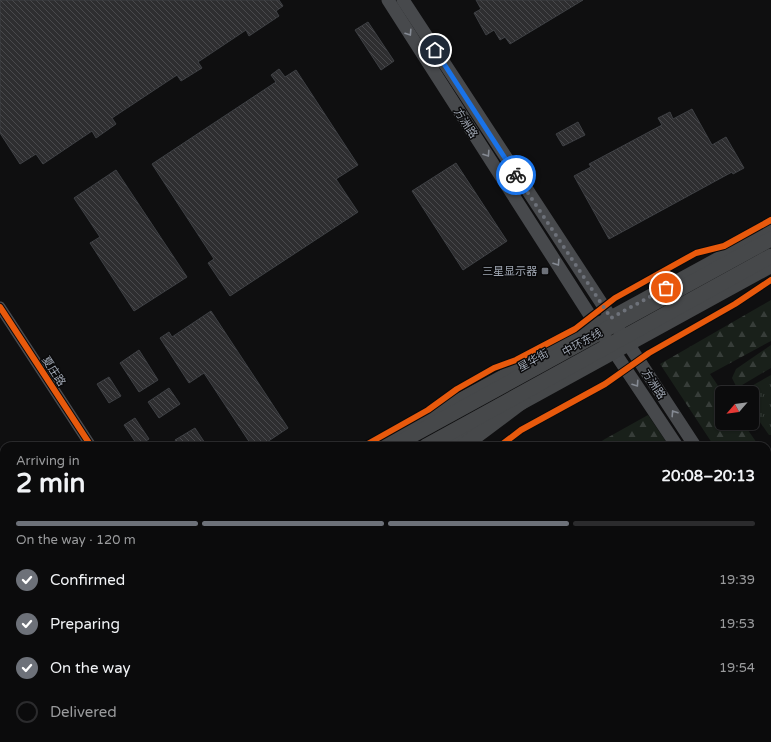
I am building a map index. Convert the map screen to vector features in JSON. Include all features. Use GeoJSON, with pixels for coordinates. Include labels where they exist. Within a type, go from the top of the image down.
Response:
{"type":"FeatureCollection","features":[{"type":"Feature","properties":{"kind":"highway","name":"中环东线"},"geometry":{"type":"LineString","coordinates":[[400,442],[771,238]]}},
{"type":"Feature","properties":{"kind":"highway","name":"中环东线"},"geometry":{"type":"LineString","coordinates":[[433,442],[771,256]]}},
{"type":"Feature","properties":{"kind":"highway"},"geometry":{"type":"LineString","coordinates":[[468,442],[523,402]]}},
{"type":"Feature","properties":{"kind":"main road","name":"方洲路"},"geometry":{"type":"LineString","coordinates":[[388,0],[597,326],[674,442]]}},
{"type":"Feature","properties":{"kind":"main road","name":"方洲路"},"geometry":{"type":"LineString","coordinates":[[403,0],[692,442]]}},
{"type":"Feature","properties":{"kind":"main road","name":"星华街"},"geometry":{"type":"LineString","coordinates":[[387,442],[438,412],[771,230]]}},
{"type":"Feature","properties":{"kind":"main road"},"geometry":{"type":"LineString","coordinates":[[453,442],[771,266]]}},
{"type":"Feature","properties":{"kind":"street","name":"夏庄路"},"geometry":{"type":"LineString","coordinates":[[0,307],[88,442]]}},
{"type":"Feature","properties":{"kind":"green space"},"geometry":{"type":"Polygon","coordinates":[[[771,300],[771,341],[710,374],[718,386],[715,386],[715,430],[748,430],[756,442],[711,442],[660,364],[771,300]]]}},
{"type":"Feature","properties":{"kind":"green space"},"geometry":{"type":"Polygon","coordinates":[[[771,345],[771,368],[740,386],[736,386],[732,378],[736,369],[771,345]]]}},
{"type":"Feature","properties":{"kind":"green space"},"geometry":{"type":"Polygon","coordinates":[[[771,375],[771,435],[769,435],[759,421],[759,386],[751,386],[771,375]]]}},
{"type":"Feature","properties":{"kind":"green space"},"geometry":{"type":"Polygon","coordinates":[[[648,415],[666,442],[600,442],[648,415]]]}},
{"type":"Feature","properties":{"kind":"building"},"geometry":{"type":"Polygon","coordinates":[[[0,0],[279,0],[283,6],[276,11],[279,16],[249,36],[246,30],[198,62],[202,68],[181,81],[177,75],[112,118],[116,124],[96,138],[92,131],[43,164],[36,154],[20,164],[0,133],[0,0]]]}},
{"type":"Feature","properties":{"kind":"building"},"geometry":{"type":"Polygon","coordinates":[[[476,0],[583,0],[510,44],[505,37],[500,40],[494,30],[486,35],[474,13],[481,9],[476,0]]]}},
{"type":"Feature","properties":{"kind":"building"},"geometry":{"type":"Polygon","coordinates":[[[368,22],[394,61],[381,70],[355,30],[368,22]]]}},
{"type":"Feature","properties":{"kind":"building"},"geometry":{"type":"Polygon","coordinates":[[[279,69],[285,77],[296,70],[358,165],[336,179],[358,212],[230,296],[208,263],[214,259],[152,164],[276,82],[271,75],[279,69]]]}},
{"type":"Feature","properties":{"kind":"building"},"geometry":{"type":"Polygon","coordinates":[[[692,109],[712,145],[726,137],[744,168],[733,174],[732,172],[609,239],[574,176],[591,167],[589,164],[662,125],[658,118],[670,112],[673,119],[692,109]]]}},
{"type":"Feature","properties":{"kind":"building"},"geometry":{"type":"Polygon","coordinates":[[[578,122],[585,135],[563,146],[556,134],[578,122]]]}},
{"type":"Feature","properties":{"kind":"building"},"geometry":{"type":"Polygon","coordinates":[[[456,163],[507,241],[463,270],[412,191],[456,163]]]}},
{"type":"Feature","properties":{"kind":"building"},"geometry":{"type":"Polygon","coordinates":[[[116,170],[187,277],[134,311],[90,243],[100,237],[74,198],[116,170]]]}},
{"type":"Feature","properties":{"kind":"building"},"geometry":{"type":"Polygon","coordinates":[[[211,311],[288,428],[267,442],[249,442],[204,373],[189,383],[160,338],[169,332],[172,337],[211,311]]]}},
{"type":"Feature","properties":{"kind":"building"},"geometry":{"type":"Polygon","coordinates":[[[139,350],[158,380],[139,392],[120,363],[139,350]]]}},
{"type":"Feature","properties":{"kind":"building"},"geometry":{"type":"Polygon","coordinates":[[[109,377],[121,396],[109,403],[97,384],[109,377]]]}},
{"type":"Feature","properties":{"kind":"building"},"geometry":{"type":"Polygon","coordinates":[[[169,388],[180,404],[159,418],[148,402],[169,388]]]}},
{"type":"Feature","properties":{"kind":"building"},"geometry":{"type":"Polygon","coordinates":[[[135,418],[149,439],[144,442],[135,442],[124,425],[135,418]]]}},
{"type":"Feature","properties":{"kind":"building"},"geometry":{"type":"Polygon","coordinates":[[[195,428],[204,442],[176,442],[175,440],[195,428]]]}},
{"type":"Feature","properties":{"kind":"cycle path"},"geometry":{"type":"LineString","coordinates":[[371,442],[428,410],[457,389],[494,368],[516,360],[575,329],[615,298],[696,253],[724,246],[771,220]]}},
{"type":"Feature","properties":{"kind":"cycle path"},"geometry":{"type":"LineString","coordinates":[[505,442],[521,430],[605,384],[649,353],[735,304],[771,280]]}},
{"type":"Feature","properties":{"kind":"cycle path"},"geometry":{"type":"LineString","coordinates":[[0,307],[88,442]]}},
{"type":"Feature","properties":{"kind":"way so far"},"geometry":{"type":"LineString","coordinates":[[516,175],[611,318],[666,288]]}},
{"type":"Feature","properties":{"kind":"place","name":"三星显示器"},"geometry":{"type":"Point","coordinates":[545,271]}},
{"type":"Feature","properties":{"kind":"route"},"geometry":{"type":"LineString","coordinates":[[435,50],[516,175]]}}]}
